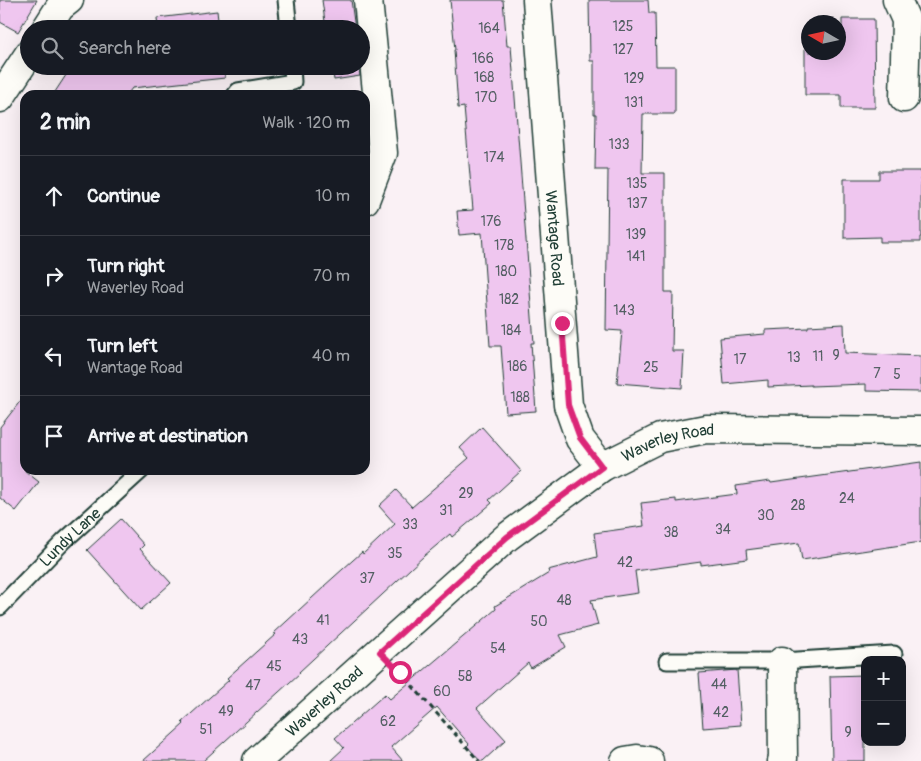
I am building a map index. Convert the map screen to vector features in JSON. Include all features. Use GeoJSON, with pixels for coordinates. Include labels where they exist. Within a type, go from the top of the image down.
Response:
{"type":"FeatureCollection","features":[{"type":"Feature","properties":{"kind":"street"},"geometry":{"type":"LineString","coordinates":[[52,20],[60,7],[68,0]]}},
{"type":"Feature","properties":{"kind":"street"},"geometry":{"type":"LineString","coordinates":[[368,0],[370,20]]}},
{"type":"Feature","properties":{"kind":"street","name":"Wantage Road"},"geometry":{"type":"LineString","coordinates":[[537,0],[568,405],[580,438],[602,467]]}},
{"type":"Feature","properties":{"kind":"street"},"geometry":{"type":"LineString","coordinates":[[897,0],[906,20],[904,98]]}},
{"type":"Feature","properties":{"kind":"street"},"geometry":{"type":"LineString","coordinates":[[370,22],[382,153],[370,198]]}},
{"type":"Feature","properties":{"kind":"street"},"geometry":{"type":"LineString","coordinates":[[0,98],[20,68]]}},
{"type":"Feature","properties":{"kind":"street","name":"Waverley Road"},"geometry":{"type":"LineString","coordinates":[[257,761],[507,537],[602,467],[660,438],[706,429],[921,431]]}},
{"type":"Feature","properties":{"kind":"street"},"geometry":{"type":"LineString","coordinates":[[782,661],[782,761]]}},
{"type":"Feature","properties":{"kind":"street"},"geometry":{"type":"LineString","coordinates":[[625,761],[637,759],[649,761]]}},
{"type":"Feature","properties":{"kind":"lane"},"geometry":{"type":"LineString","coordinates":[[286,0],[288,20]]}},
{"type":"Feature","properties":{"kind":"lane"},"geometry":{"type":"LineString","coordinates":[[244,90],[293,82],[293,75]]}},
{"type":"Feature","properties":{"kind":"lane","name":"Lundy Lane"},"geometry":{"type":"LineString","coordinates":[[0,607],[64,541],[137,475]]}},
{"type":"Feature","properties":{"kind":"lane"},"geometry":{"type":"LineString","coordinates":[[667,661],[782,661],[894,654]]}},
{"type":"Feature","properties":{"kind":"path"},"geometry":{"type":"LineString","coordinates":[[380,652],[479,761]]}},
{"type":"Feature","properties":{"kind":"building"},"geometry":{"type":"Polygon","coordinates":[[[0,0],[37,0],[25,20],[20,20],[18,32],[0,22],[0,0]]]}},
{"type":"Feature","properties":{"kind":"building"},"geometry":{"type":"Polygon","coordinates":[[[322,0],[351,0],[354,20],[325,20],[322,0]]]}},
{"type":"Feature","properties":{"kind":"building"},"geometry":{"type":"Polygon","coordinates":[[[450,0],[503,0],[507,46],[511,46],[534,343],[531,343],[536,411],[506,413],[501,346],[490,346],[482,233],[459,235],[457,211],[473,210],[464,107],[458,108],[450,0]]]}},
{"type":"Feature","properties":{"kind":"building"},"geometry":{"type":"Polygon","coordinates":[[[589,0],[648,0],[649,13],[655,13],[656,66],[675,66],[675,114],[643,114],[642,173],[665,173],[665,292],[673,292],[672,351],[684,351],[682,388],[617,383],[622,331],[606,330],[608,170],[595,170],[596,114],[594,114],[594,61],[590,61],[589,0]]]}},
{"type":"Feature","properties":{"kind":"building"},"geometry":{"type":"Polygon","coordinates":[[[217,11],[218,20],[157,20],[157,18],[217,11]]]}},
{"type":"Feature","properties":{"kind":"building"},"geometry":{"type":"Polygon","coordinates":[[[846,19],[874,19],[875,108],[841,108],[841,95],[805,95],[805,60],[846,60],[846,19]]]}},
{"type":"Feature","properties":{"kind":"building"},"geometry":{"type":"Polygon","coordinates":[[[66,75],[225,75],[225,78],[132,88],[131,90],[56,90],[66,75]]]}},
{"type":"Feature","properties":{"kind":"building"},"geometry":{"type":"Polygon","coordinates":[[[333,75],[360,75],[360,76],[334,80],[333,75]]]}},
{"type":"Feature","properties":{"kind":"building"},"geometry":{"type":"Polygon","coordinates":[[[879,171],[921,171],[920,242],[880,242],[880,237],[844,238],[844,179],[879,179],[879,171]]]}},
{"type":"Feature","properties":{"kind":"building"},"geometry":{"type":"Polygon","coordinates":[[[844,324],[845,353],[921,356],[921,392],[866,391],[866,384],[768,387],[768,380],[724,384],[720,338],[765,334],[765,330],[844,324]]]}},
{"type":"Feature","properties":{"kind":"building"},"geometry":{"type":"Polygon","coordinates":[[[20,401],[20,475],[30,475],[39,482],[16,511],[0,498],[0,427],[20,401]]]}},
{"type":"Feature","properties":{"kind":"building"},"geometry":{"type":"Polygon","coordinates":[[[482,427],[521,471],[489,500],[492,503],[452,537],[450,534],[424,556],[203,761],[143,761],[184,724],[182,722],[229,680],[227,678],[276,634],[274,633],[395,524],[379,506],[396,490],[412,507],[469,458],[460,448],[482,427]]]}},
{"type":"Feature","properties":{"kind":"building"},"geometry":{"type":"Polygon","coordinates":[[[921,462],[921,542],[802,560],[799,543],[746,550],[747,559],[701,565],[701,562],[635,571],[638,593],[591,600],[598,625],[560,635],[566,647],[531,668],[528,663],[477,708],[506,740],[483,761],[480,761],[467,746],[469,744],[437,707],[391,747],[403,761],[330,761],[344,748],[335,738],[385,694],[390,699],[496,609],[495,606],[549,573],[548,570],[597,557],[594,533],[644,526],[641,503],[676,499],[676,502],[737,494],[736,486],[770,481],[771,483],[921,462]]]}},
{"type":"Feature","properties":{"kind":"building"},"geometry":{"type":"Polygon","coordinates":[[[121,519],[144,545],[140,549],[171,583],[141,610],[87,550],[121,519]]]}},
{"type":"Feature","properties":{"kind":"building"},"geometry":{"type":"Polygon","coordinates":[[[737,670],[741,725],[703,728],[699,673],[737,670]]]}},
{"type":"Feature","properties":{"kind":"building"},"geometry":{"type":"Polygon","coordinates":[[[861,675],[861,746],[865,746],[865,761],[832,761],[830,676],[861,675]]]}},
{"type":"Feature","properties":{"kind":"route"},"geometry":{"type":"LineString","coordinates":[[400,672],[380,652],[507,537],[602,467],[580,438],[568,405],[562,323]]}}]}
